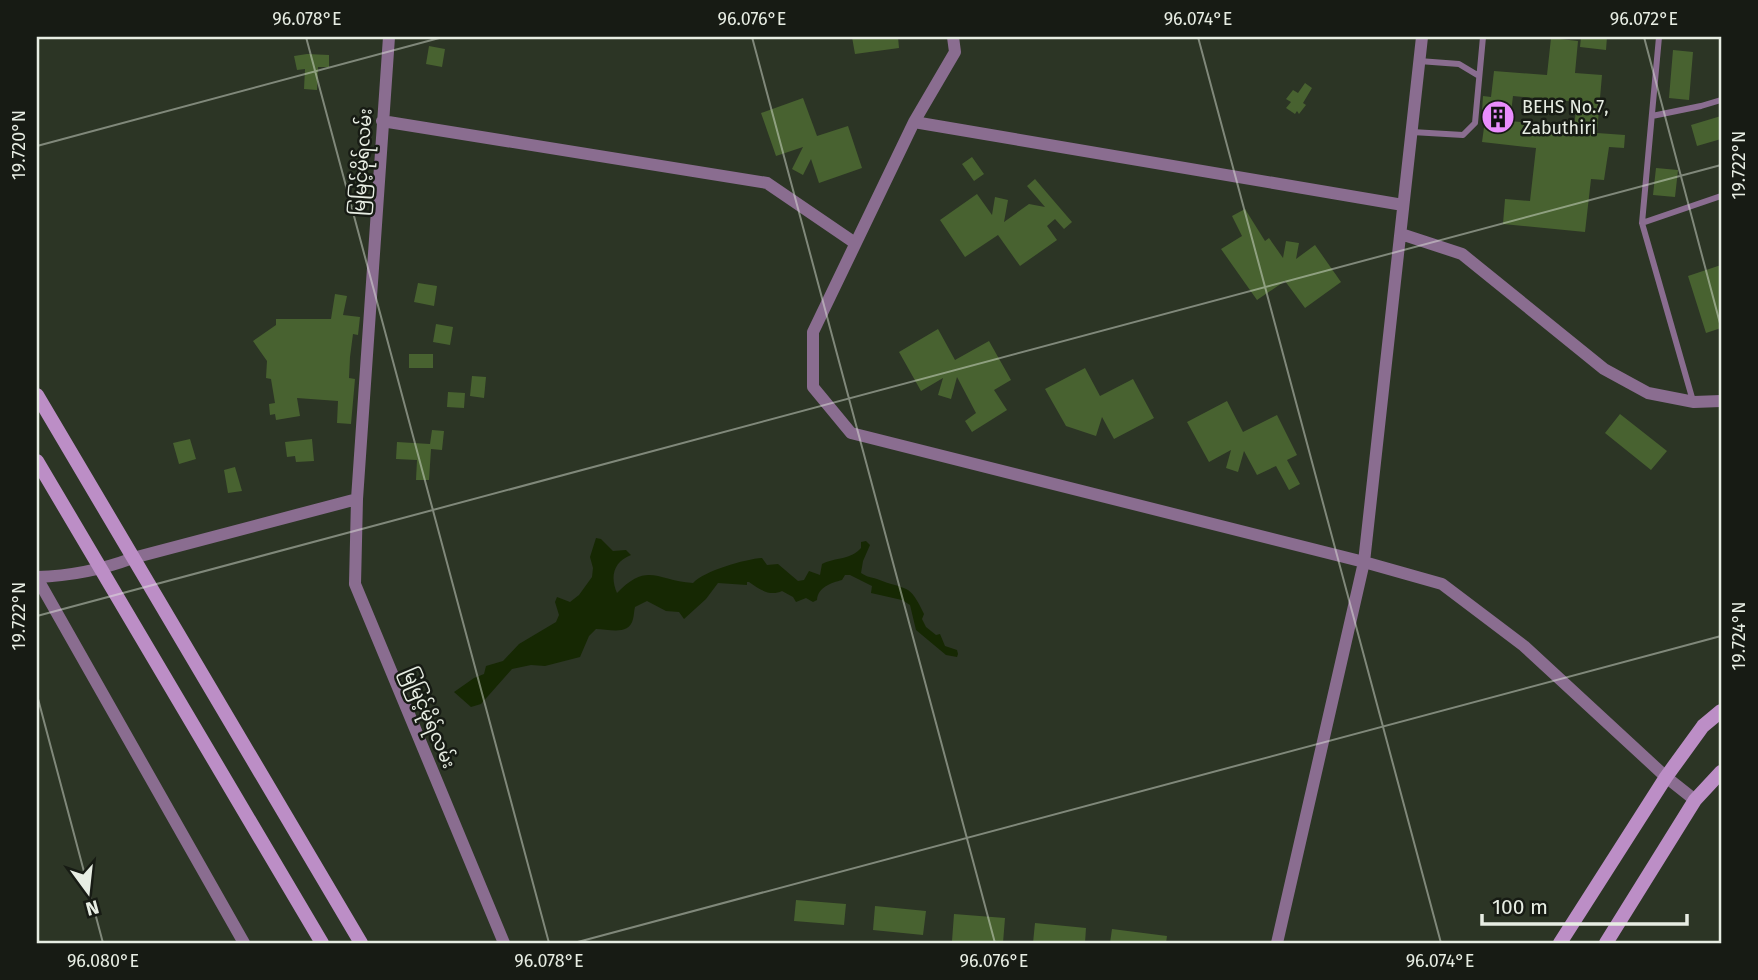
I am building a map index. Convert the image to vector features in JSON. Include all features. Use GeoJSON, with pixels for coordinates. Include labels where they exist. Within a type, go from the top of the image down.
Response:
{"type":"FeatureCollection","features":[{"type":"Feature","properties":{"kind":"main road"},"geometry":{"type":"LineString","coordinates":[[37,396],[361,943]]}},
{"type":"Feature","properties":{"kind":"main road"},"geometry":{"type":"LineString","coordinates":[[37,461],[322,943]]}},
{"type":"Feature","properties":{"kind":"main road"},"geometry":{"type":"LineString","coordinates":[[1560,943],[1666,777],[1703,726],[1721,711]]}},
{"type":"Feature","properties":{"kind":"main road"},"geometry":{"type":"LineString","coordinates":[[1606,943],[1695,800],[1721,772]]}},
{"type":"Feature","properties":{"kind":"street","name":"မြမြင့်မိုရ်လမ်း"},"geometry":{"type":"LineString","coordinates":[[389,37],[357,499],[355,584],[504,943]]}},
{"type":"Feature","properties":{"kind":"street"},"geometry":{"type":"LineString","coordinates":[[953,37],[955,52],[914,122],[813,332],[813,387],[851,433],[1442,584],[1524,646],[1666,777],[1695,800]]}},
{"type":"Feature","properties":{"kind":"street"},"geometry":{"type":"LineString","coordinates":[[1277,943],[1364,562],[1422,37]]}},
{"type":"Feature","properties":{"kind":"street"},"geometry":{"type":"LineString","coordinates":[[383,121],[767,183],[855,243]]}},
{"type":"Feature","properties":{"kind":"street"},"geometry":{"type":"LineString","coordinates":[[914,122],[1403,205]]}},
{"type":"Feature","properties":{"kind":"street"},"geometry":{"type":"LineString","coordinates":[[1401,234],[1462,254],[1604,369],[1648,393],[1693,402],[1721,401]]}},
{"type":"Feature","properties":{"kind":"street"},"geometry":{"type":"LineString","coordinates":[[244,943],[37,577],[66,576],[102,569],[133,558],[357,499]]}},
{"type":"Feature","properties":{"kind":"lane"},"geometry":{"type":"LineString","coordinates":[[1410,132],[1463,135],[1475,123],[1483,37]]}},
{"type":"Feature","properties":{"kind":"lane"},"geometry":{"type":"LineString","coordinates":[[1658,37],[1642,223],[1693,402]]}},
{"type":"Feature","properties":{"kind":"lane"},"geometry":{"type":"LineString","coordinates":[[1419,61],[1459,64],[1479,76]]}},
{"type":"Feature","properties":{"kind":"lane"},"geometry":{"type":"LineString","coordinates":[[1652,116],[1721,100]]}},
{"type":"Feature","properties":{"kind":"lane"},"geometry":{"type":"LineString","coordinates":[[1642,223],[1721,196]]}},
{"type":"Feature","properties":{"kind":"shaded area"},"geometry":{"type":"Polygon","coordinates":[[[596,538],[601,539],[613,551],[626,550],[631,555],[620,562],[615,571],[617,593],[628,583],[645,575],[693,583],[725,566],[762,558],[767,565],[778,564],[798,581],[804,580],[809,571],[820,575],[822,564],[853,555],[861,548],[861,542],[866,541],[870,545],[861,573],[910,592],[924,614],[922,619],[926,627],[936,635],[940,634],[945,646],[957,650],[958,654],[957,657],[946,655],[916,630],[910,605],[902,600],[871,593],[872,586],[850,575],[826,586],[813,602],[806,598],[796,602],[782,591],[769,593],[749,582],[747,585],[718,583],[706,599],[684,619],[679,612],[666,611],[647,601],[635,607],[633,619],[627,628],[596,629],[589,636],[580,657],[545,666],[531,665],[512,669],[481,704],[471,707],[454,692],[484,674],[486,666],[503,661],[519,644],[556,622],[559,615],[555,602],[557,597],[570,602],[579,595],[592,577],[590,557],[596,538]]]}},
{"type":"Feature","properties":{"kind":"building"},"geometry":{"type":"Polygon","coordinates":[[[852,37],[898,37],[899,48],[855,54],[852,37]]]}},
{"type":"Feature","properties":{"kind":"building"},"geometry":{"type":"Polygon","coordinates":[[[1581,37],[1607,37],[1606,50],[1580,47],[1581,37]]]}},
{"type":"Feature","properties":{"kind":"building"},"geometry":{"type":"Polygon","coordinates":[[[1551,38],[1578,41],[1575,73],[1602,75],[1597,133],[1625,135],[1624,148],[1609,147],[1604,180],[1591,179],[1585,232],[1503,224],[1505,199],[1530,201],[1536,148],[1482,142],[1486,113],[1482,112],[1483,96],[1491,97],[1494,71],[1547,75],[1551,38]],[[1513,96],[1510,121],[1574,127],[1577,102],[1513,96]]]}},
{"type":"Feature","properties":{"kind":"building"},"geometry":{"type":"Polygon","coordinates":[[[429,46],[445,49],[442,67],[426,64],[429,46]]]}},
{"type":"Feature","properties":{"kind":"building"},"geometry":{"type":"Polygon","coordinates":[[[1673,50],[1693,52],[1689,100],[1669,98],[1673,50]]]}},
{"type":"Feature","properties":{"kind":"building"},"geometry":{"type":"Polygon","coordinates":[[[329,55],[329,67],[318,67],[317,90],[304,89],[305,69],[297,70],[294,56],[329,55]]]}},
{"type":"Feature","properties":{"kind":"building"},"geometry":{"type":"Polygon","coordinates":[[[1305,83],[1312,88],[1303,103],[1306,105],[1299,114],[1297,111],[1295,114],[1286,108],[1291,102],[1286,99],[1293,90],[1298,93],[1305,83]]]}},
{"type":"Feature","properties":{"kind":"building"},"geometry":{"type":"Polygon","coordinates":[[[803,98],[817,136],[848,126],[862,168],[819,183],[811,159],[803,175],[792,169],[803,147],[776,156],[761,113],[803,98]]]}},
{"type":"Feature","properties":{"kind":"building"},"geometry":{"type":"Polygon","coordinates":[[[1721,116],[1721,139],[1697,146],[1691,125],[1721,116]]]}},
{"type":"Feature","properties":{"kind":"building"},"geometry":{"type":"Polygon","coordinates":[[[972,157],[984,174],[974,181],[962,164],[972,157]]]}},
{"type":"Feature","properties":{"kind":"building"},"geometry":{"type":"Polygon","coordinates":[[[1656,168],[1678,170],[1675,197],[1653,195],[1656,168]]]}},
{"type":"Feature","properties":{"kind":"building"},"geometry":{"type":"Polygon","coordinates":[[[1035,179],[1072,222],[1064,229],[1055,219],[1047,226],[1057,240],[1020,266],[998,235],[965,257],[940,220],[977,194],[992,215],[995,197],[1008,200],[1004,222],[1029,204],[1045,207],[1027,186],[1035,179]]]}},
{"type":"Feature","properties":{"kind":"building"},"geometry":{"type":"Polygon","coordinates":[[[1245,209],[1265,241],[1269,238],[1283,258],[1286,241],[1299,243],[1296,259],[1315,245],[1341,282],[1305,308],[1285,281],[1257,300],[1221,249],[1242,236],[1232,216],[1245,209]]]}},
{"type":"Feature","properties":{"kind":"building"},"geometry":{"type":"Polygon","coordinates":[[[1721,265],[1721,328],[1706,333],[1688,276],[1721,265]]]}},
{"type":"Feature","properties":{"kind":"building"},"geometry":{"type":"Polygon","coordinates":[[[418,283],[437,286],[434,306],[414,302],[418,283]]]}},
{"type":"Feature","properties":{"kind":"building"},"geometry":{"type":"Polygon","coordinates":[[[335,294],[347,296],[343,315],[360,317],[358,335],[353,334],[350,357],[349,378],[355,379],[351,424],[337,423],[338,401],[297,398],[300,416],[276,420],[275,414],[270,415],[269,404],[275,403],[271,379],[266,378],[267,361],[253,341],[276,325],[276,319],[331,319],[335,294]]]}},
{"type":"Feature","properties":{"kind":"building"},"geometry":{"type":"Polygon","coordinates":[[[436,324],[453,327],[450,345],[433,342],[436,324]]]}},
{"type":"Feature","properties":{"kind":"building"},"geometry":{"type":"Polygon","coordinates":[[[938,329],[955,360],[989,341],[1011,380],[994,390],[1007,410],[972,432],[965,421],[976,413],[957,377],[951,399],[938,395],[943,378],[921,391],[899,352],[938,329]]]}},
{"type":"Feature","properties":{"kind":"building"},"geometry":{"type":"Polygon","coordinates":[[[409,354],[433,354],[433,368],[409,368],[409,354]]]}},
{"type":"Feature","properties":{"kind":"building"},"geometry":{"type":"Polygon","coordinates":[[[1085,368],[1100,396],[1133,379],[1154,418],[1114,439],[1102,417],[1096,436],[1066,426],[1045,389],[1085,368]]]}},
{"type":"Feature","properties":{"kind":"building"},"geometry":{"type":"Polygon","coordinates":[[[472,376],[486,377],[484,398],[470,396],[472,376]]]}},
{"type":"Feature","properties":{"kind":"building"},"geometry":{"type":"Polygon","coordinates":[[[448,392],[465,393],[464,408],[447,407],[448,392]]]}},
{"type":"Feature","properties":{"kind":"building"},"geometry":{"type":"Polygon","coordinates":[[[1227,401],[1243,432],[1277,415],[1297,455],[1287,460],[1300,484],[1289,490],[1276,466],[1257,475],[1244,451],[1238,472],[1226,468],[1231,450],[1209,462],[1187,422],[1227,401]]]}},
{"type":"Feature","properties":{"kind":"building"},"geometry":{"type":"Polygon","coordinates":[[[1620,414],[1667,451],[1651,470],[1605,433],[1620,414]]]}},
{"type":"Feature","properties":{"kind":"building"},"geometry":{"type":"Polygon","coordinates":[[[432,430],[444,431],[442,450],[431,449],[429,480],[416,480],[417,460],[396,459],[397,442],[430,444],[432,430]]]}},
{"type":"Feature","properties":{"kind":"building"},"geometry":{"type":"Polygon","coordinates":[[[190,439],[196,459],[179,464],[173,443],[190,439]]]}},
{"type":"Feature","properties":{"kind":"building"},"geometry":{"type":"Polygon","coordinates":[[[312,439],[314,461],[296,462],[295,456],[287,457],[285,442],[312,439]]]}},
{"type":"Feature","properties":{"kind":"building"},"geometry":{"type":"Polygon","coordinates":[[[235,467],[242,491],[228,493],[224,470],[235,467]]]}},
{"type":"Feature","properties":{"kind":"building"},"geometry":{"type":"Polygon","coordinates":[[[796,900],[846,904],[844,925],[794,921],[796,900]]]}},
{"type":"Feature","properties":{"kind":"building"},"geometry":{"type":"Polygon","coordinates":[[[875,906],[926,911],[923,935],[873,930],[875,906]]]}},
{"type":"Feature","properties":{"kind":"building"},"geometry":{"type":"Polygon","coordinates":[[[954,914],[1005,918],[1003,943],[952,941],[954,914]]]}},
{"type":"Feature","properties":{"kind":"building"},"geometry":{"type":"Polygon","coordinates":[[[1035,923],[1086,928],[1085,943],[1033,943],[1035,923]]]}},
{"type":"Feature","properties":{"kind":"building"},"geometry":{"type":"Polygon","coordinates":[[[1112,929],[1167,936],[1166,943],[1110,943],[1112,929]]]}},
{"type":"Feature","properties":{"kind":"place","name":"BEHS No.7, Zabuthiri"},"geometry":{"type":"Point","coordinates":[1498,117]}}]}
